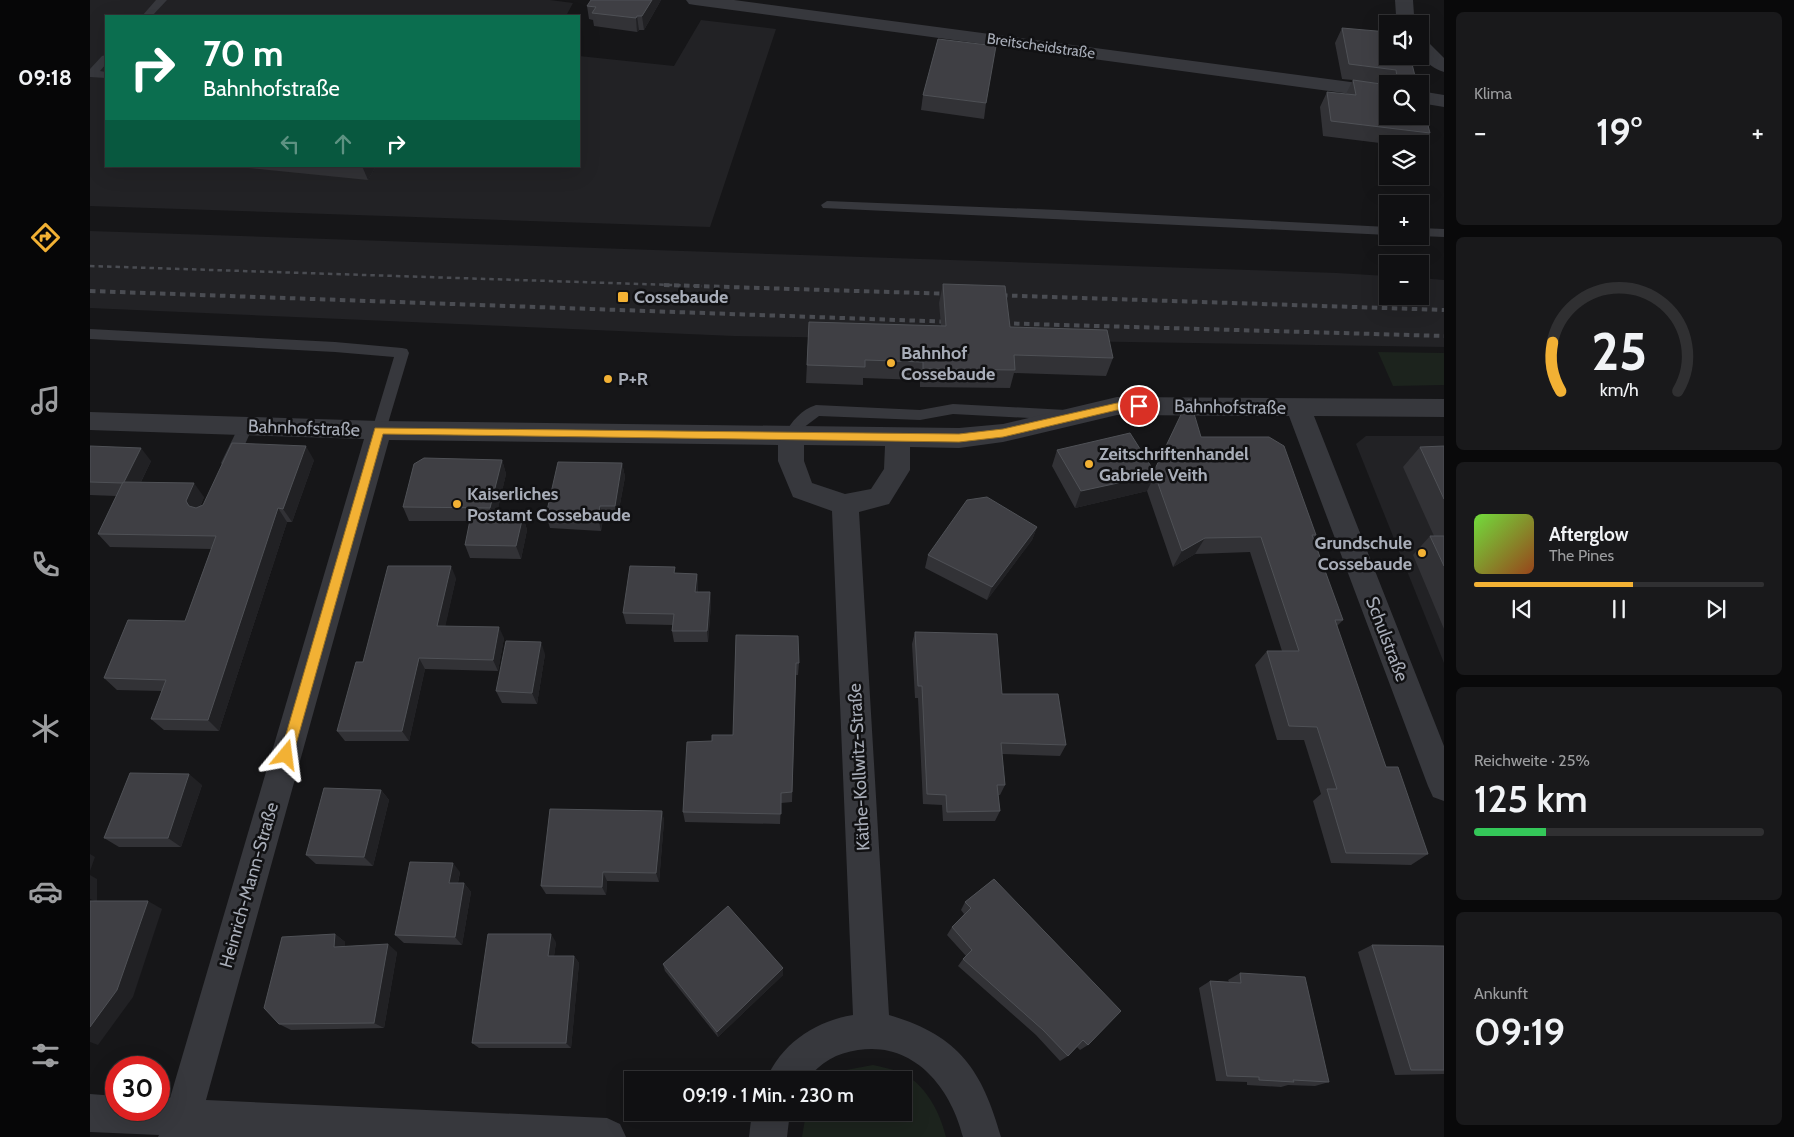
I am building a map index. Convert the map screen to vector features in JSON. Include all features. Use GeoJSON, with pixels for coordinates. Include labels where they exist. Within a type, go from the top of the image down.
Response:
{"type":"FeatureCollection","features":[{"type":"Feature","properties":{"kind":"street","name":"Breitscheidstraße"},"geometry":{"type":"LineString","coordinates":[[695,0],[1379,92]]}},
{"type":"Feature","properties":{"kind":"street"},"geometry":{"type":"LineString","coordinates":[[1404,0],[1405,15]]}},
{"type":"Feature","properties":{"kind":"street"},"geometry":{"type":"LineString","coordinates":[[1429,54],[1444,66]]}},
{"type":"Feature","properties":{"kind":"street"},"geometry":{"type":"LineString","coordinates":[[1429,99],[1444,101]]}},
{"type":"Feature","properties":{"kind":"street","name":"Bahnhofstraße"},"geometry":{"type":"LineString","coordinates":[[90,421],[379,430],[791,435],[898,426],[959,438],[1003,433],[1117,406],[1444,408]]}},
{"type":"Feature","properties":{"kind":"street","name":"Schulstraße"},"geometry":{"type":"LineString","coordinates":[[1298,408],[1444,786]]}},
{"type":"Feature","properties":{"kind":"street"},"geometry":{"type":"LineString","coordinates":[[791,435],[791,461],[802,490],[845,505],[880,497],[897,470],[898,426]]}},
{"type":"Feature","properties":{"kind":"street","name":"Heinrich-Mann-Straße"},"geometry":{"type":"LineString","coordinates":[[180,1127],[379,430]]}},
{"type":"Feature","properties":{"kind":"street","name":"Käthe-Kollwitz-Straße"},"geometry":{"type":"LineString","coordinates":[[845,505],[872,1029]]}},
{"type":"Feature","properties":{"kind":"street"},"geometry":{"type":"LineString","coordinates":[[791,1071],[799,1060],[815,1046],[833,1036],[852,1031],[872,1029],[894,1033],[915,1041],[952,1070],[966,1090],[976,1113],[982,1137]]}},
{"type":"Feature","properties":{"kind":"street"},"geometry":{"type":"LineString","coordinates":[[90,1113],[180,1127],[607,1137]]}},
{"type":"Feature","properties":{"kind":"street"},"geometry":{"type":"LineString","coordinates":[[768,1137],[770,1121]]}},
{"type":"Feature","properties":{"kind":"lane"},"geometry":{"type":"LineString","coordinates":[[147,15],[162,0]]}},
{"type":"Feature","properties":{"kind":"lane"},"geometry":{"type":"LineString","coordinates":[[91,74],[105,59]]}},
{"type":"Feature","properties":{"kind":"lane"},"geometry":{"type":"LineString","coordinates":[[91,74],[105,75]]}},
{"type":"Feature","properties":{"kind":"lane"},"geometry":{"type":"LineString","coordinates":[[828,205],[1059,214],[1379,231]]}},
{"type":"Feature","properties":{"kind":"lane"},"geometry":{"type":"LineString","coordinates":[[1429,232],[1444,233]]}},
{"type":"Feature","properties":{"kind":"lane"},"geometry":{"type":"LineString","coordinates":[[90,334],[402,353],[379,430]]}},
{"type":"Feature","properties":{"kind":"lane"},"geometry":{"type":"LineString","coordinates":[[222,479],[246,426]]}},
{"type":"Feature","properties":{"kind":"shaded area"},"geometry":{"type":"Polygon","coordinates":[[[90,0],[550,0],[573,3],[567,15],[105,15],[105,167],[580,167],[580,56],[674,66],[701,20],[776,29],[710,227],[90,206],[90,0]]]}},
{"type":"Feature","properties":{"kind":"shaded area"},"geometry":{"type":"Polygon","coordinates":[[[90,231],[1337,273],[1379,276],[1379,305],[1429,305],[1429,279],[1444,280],[1444,347],[734,336],[90,308],[90,231]]]}},
{"type":"Feature","properties":{"kind":"shaded area"},"geometry":{"type":"Polygon","coordinates":[[[1378,352],[1444,353],[1444,385],[1393,386],[1378,352]]]}},
{"type":"Feature","properties":{"kind":"shaded area","name":"Grundschule Cossebaude"},"geometry":{"type":"Polygon","coordinates":[[[1366,436],[1444,436],[1444,663],[1356,444],[1366,436]]]}},
{"type":"Feature","properties":{"kind":"shaded area"},"geometry":{"type":"Polygon","coordinates":[[[873,1065],[897,1071],[844,1071],[873,1065]]]}},
{"type":"Feature","properties":{"kind":"shaded area"},"geometry":{"type":"Polygon","coordinates":[[[912,1079],[930,1099],[940,1118],[946,1137],[802,1137],[805,1121],[912,1121],[912,1079]]]}},
{"type":"Feature","properties":{"kind":"building"},"geometry":{"type":"Polygon","coordinates":[[[591,0],[652,0],[642,16],[637,16],[636,18],[592,13],[596,7],[587,6],[591,0]]]}},
{"type":"Feature","properties":{"kind":"building"},"geometry":{"type":"Polygon","coordinates":[[[1342,28],[1379,31],[1379,65],[1412,65],[1415,75],[1397,75],[1396,70],[1349,64],[1342,28]]]}},
{"type":"Feature","properties":{"kind":"building"},"geometry":{"type":"Polygon","coordinates":[[[938,39],[996,46],[986,103],[923,95],[938,39]]]}},
{"type":"Feature","properties":{"kind":"building"},"geometry":{"type":"Polygon","coordinates":[[[1353,80],[1379,84],[1379,125],[1428,125],[1430,133],[1331,121],[1327,92],[1356,95],[1353,80]]]}},
{"type":"Feature","properties":{"kind":"building"},"geometry":{"type":"Polygon","coordinates":[[[943,284],[1005,286],[1010,327],[1107,330],[1113,358],[1014,355],[1015,370],[923,369],[923,362],[865,360],[865,367],[807,365],[809,322],[946,326],[943,284]]]}},
{"type":"Feature","properties":{"kind":"building"},"geometry":{"type":"Polygon","coordinates":[[[1188,400],[1190,400],[1201,437],[1269,437],[1284,446],[1316,535],[1312,535],[1343,620],[1335,620],[1386,767],[1398,767],[1428,854],[1346,853],[1327,789],[1337,789],[1317,727],[1289,726],[1267,651],[1299,651],[1261,537],[1205,538],[1182,551],[1155,475],[1081,491],[1057,450],[1130,433],[1154,471],[1188,400]]]}},
{"type":"Feature","properties":{"kind":"building"},"geometry":{"type":"Polygon","coordinates":[[[232,443],[306,446],[283,509],[278,508],[208,720],[151,719],[166,680],[104,678],[128,620],[185,621],[216,536],[98,534],[123,482],[194,483],[186,501],[189,506],[196,508],[203,505],[232,443]]]}},
{"type":"Feature","properties":{"kind":"building"},"geometry":{"type":"Polygon","coordinates":[[[90,446],[141,448],[124,482],[90,482],[90,446]]]}},
{"type":"Feature","properties":{"kind":"building"},"geometry":{"type":"Polygon","coordinates":[[[1444,446],[1444,499],[1420,447],[1444,446]]]}},
{"type":"Feature","properties":{"kind":"building","name":"Kaiserliches Postamt Cossebaude"},"geometry":{"type":"Polygon","coordinates":[[[424,458],[502,460],[490,508],[403,507],[414,464],[424,458]]]}},
{"type":"Feature","properties":{"kind":"building"},"geometry":{"type":"Polygon","coordinates":[[[558,462],[622,463],[615,506],[600,506],[598,517],[546,515],[558,462]]]}},
{"type":"Feature","properties":{"kind":"building"},"geometry":{"type":"Polygon","coordinates":[[[987,497],[1037,527],[992,587],[928,555],[967,500],[987,497]]]}},
{"type":"Feature","properties":{"kind":"building"},"geometry":{"type":"Polygon","coordinates":[[[471,515],[523,516],[516,546],[465,545],[471,515]]]}},
{"type":"Feature","properties":{"kind":"building"},"geometry":{"type":"Polygon","coordinates":[[[1430,536],[1444,536],[1444,566],[1430,536]]]}},
{"type":"Feature","properties":{"kind":"building"},"geometry":{"type":"Polygon","coordinates":[[[388,566],[451,566],[437,626],[499,627],[493,660],[419,658],[402,731],[337,731],[356,662],[363,662],[388,566]]]}},
{"type":"Feature","properties":{"kind":"building"},"geometry":{"type":"Polygon","coordinates":[[[630,566],[675,567],[674,573],[697,574],[695,592],[710,592],[707,631],[672,631],[674,614],[623,613],[630,566]]]}},
{"type":"Feature","properties":{"kind":"building"},"geometry":{"type":"Polygon","coordinates":[[[915,632],[997,634],[1002,694],[1058,694],[1066,745],[1001,743],[1005,785],[997,785],[1000,811],[947,812],[946,795],[927,794],[922,686],[918,686],[915,632]]]}},
{"type":"Feature","properties":{"kind":"building"},"geometry":{"type":"Polygon","coordinates":[[[736,635],[798,636],[799,663],[796,663],[792,792],[781,793],[781,814],[683,812],[687,742],[712,741],[712,735],[733,735],[736,635]]]}},
{"type":"Feature","properties":{"kind":"building"},"geometry":{"type":"Polygon","coordinates":[[[506,641],[541,642],[532,693],[496,691],[506,641]]]}},
{"type":"Feature","properties":{"kind":"building"},"geometry":{"type":"Polygon","coordinates":[[[130,773],[189,774],[168,838],[104,838],[130,773]]]}},
{"type":"Feature","properties":{"kind":"building"},"geometry":{"type":"Polygon","coordinates":[[[324,788],[381,790],[364,857],[306,855],[324,788]]]}},
{"type":"Feature","properties":{"kind":"building"},"geometry":{"type":"Polygon","coordinates":[[[550,809],[662,811],[656,873],[603,872],[602,887],[541,886],[550,809]]]}},
{"type":"Feature","properties":{"kind":"building"},"geometry":{"type":"Polygon","coordinates":[[[410,862],[453,863],[449,883],[464,883],[455,937],[395,935],[410,862]]]}},
{"type":"Feature","properties":{"kind":"building"},"geometry":{"type":"Polygon","coordinates":[[[994,879],[1121,1011],[1088,1045],[1083,1040],[1068,1056],[1043,1030],[963,959],[972,950],[952,927],[971,908],[965,902],[994,879]]]}},
{"type":"Feature","properties":{"kind":"building"},"geometry":{"type":"Polygon","coordinates":[[[90,901],[148,901],[117,990],[90,1027],[90,901]]]}},
{"type":"Feature","properties":{"kind":"building"},"geometry":{"type":"Polygon","coordinates":[[[728,906],[783,968],[717,1032],[663,964],[728,906]]]}},
{"type":"Feature","properties":{"kind":"building"},"geometry":{"type":"Polygon","coordinates":[[[335,934],[334,947],[388,944],[374,1023],[279,1024],[264,1008],[282,937],[335,934]]]}},
{"type":"Feature","properties":{"kind":"building"},"geometry":{"type":"Polygon","coordinates":[[[488,934],[551,934],[548,956],[574,956],[566,1043],[472,1043],[488,934]]]}},
{"type":"Feature","properties":{"kind":"building"},"geometry":{"type":"Polygon","coordinates":[[[1372,945],[1444,946],[1444,1070],[1411,1070],[1372,945]]]}},
{"type":"Feature","properties":{"kind":"building"},"geometry":{"type":"Polygon","coordinates":[[[1240,973],[1305,977],[1329,1082],[1259,1080],[1259,1077],[1227,1076],[1210,981],[1241,983],[1240,973]]]}},
{"type":"Feature","properties":{"kind":"railway"},"geometry":{"type":"LineString","coordinates":[[90,266],[702,286]]}},
{"type":"Feature","properties":{"kind":"railway"},"geometry":{"type":"LineString","coordinates":[[664,285],[954,294]]}},
{"type":"Feature","properties":{"kind":"railway"},"geometry":{"type":"LineString","coordinates":[[90,291],[954,322]]}},
{"type":"Feature","properties":{"kind":"railway"},"geometry":{"type":"LineString","coordinates":[[992,295],[1444,310]]}},
{"type":"Feature","properties":{"kind":"railway"},"geometry":{"type":"LineString","coordinates":[[994,323],[1444,336]]}},
{"type":"Feature","properties":{"kind":"place","name":"Cossebaude"},"geometry":{"type":"Point","coordinates":[623,297]}},
{"type":"Feature","properties":{"kind":"place","name":"Bahnhof Cossebaude"},"geometry":{"type":"Point","coordinates":[891,363]}},
{"type":"Feature","properties":{"kind":"place","name":"P+R"},"geometry":{"type":"Point","coordinates":[608,379]}},
{"type":"Feature","properties":{"kind":"place","name":"Zeitschriftenhandel Gabriele Veith"},"geometry":{"type":"Point","coordinates":[1089,464]}},
{"type":"Feature","properties":{"kind":"place","name":"Kaiserliches Postamt Cossebaude"},"geometry":{"type":"Point","coordinates":[457,504]}},
{"type":"Feature","properties":{"kind":"place","name":"Grundschule Cossebaude"},"geometry":{"type":"Point","coordinates":[1422,553]}},
{"type":"Feature","properties":{"kind":"route"},"geometry":{"type":"LineString","coordinates":[[286,755],[379,430],[959,438],[1003,433],[1117,406],[1139,406]]}}]}
